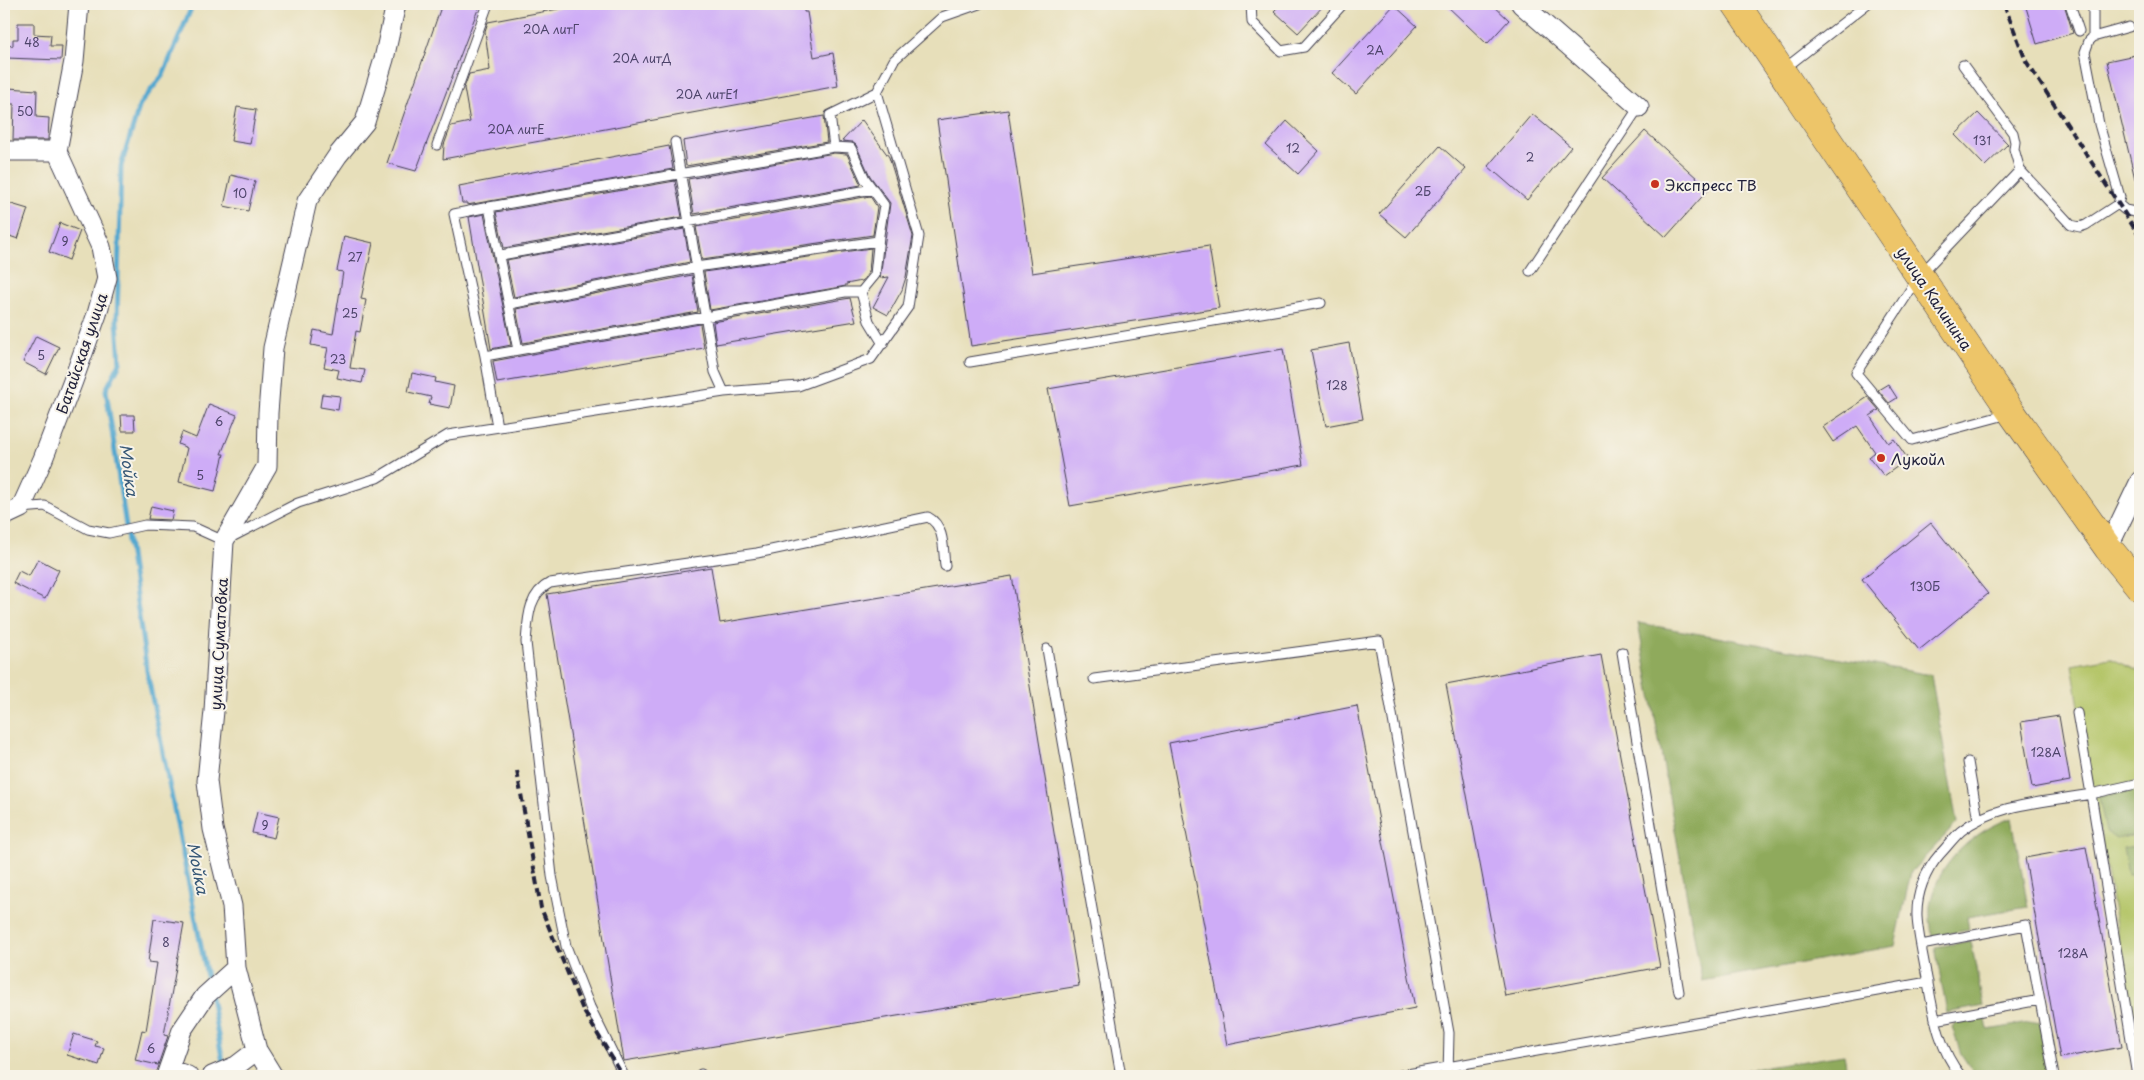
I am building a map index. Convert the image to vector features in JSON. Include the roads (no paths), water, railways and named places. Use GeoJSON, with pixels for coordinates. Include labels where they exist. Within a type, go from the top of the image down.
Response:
{"type":"FeatureCollection","features":[{"type":"Feature","properties":{"kind":"main road","name":"улица Калинина"},"geometry":{"type":"LineString","coordinates":[[1736,4],[2012,413],[2108,548],[2140,587]]}},
{"type":"Feature","properties":{"kind":"street"},"geometry":{"type":"LineString","coordinates":[[4,152],[57,151],[74,62],[79,4]]}},
{"type":"Feature","properties":{"kind":"street","name":"улица Суматовка"},"geometry":{"type":"LineString","coordinates":[[273,1076],[257,1050],[236,968],[232,906],[213,829],[207,781],[214,711],[224,541],[267,466],[268,413],[273,348],[307,201],[338,155],[365,122],[384,59],[396,4]]}},
{"type":"Feature","properties":{"kind":"street"},"geometry":{"type":"LineString","coordinates":[[1521,4],[1639,107]]}},
{"type":"Feature","properties":{"kind":"street","name":"Батайская улица"},"geometry":{"type":"LineString","coordinates":[[21,508],[43,459],[73,381],[97,314],[107,278],[101,247],[57,151]]}},
{"type":"Feature","properties":{"kind":"street"},"geometry":{"type":"LineString","coordinates":[[2108,548],[2140,481]]}},
{"type":"Feature","properties":{"kind":"street"},"geometry":{"type":"LineString","coordinates":[[4,516],[21,508]]}},
{"type":"Feature","properties":{"kind":"street"},"geometry":{"type":"LineString","coordinates":[[188,1076],[167,1073],[182,1030],[206,996],[236,968]]}},
{"type":"Feature","properties":{"kind":"street"},"geometry":{"type":"LineString","coordinates":[[212,1076],[236,1066],[257,1050]]}},
{"type":"Feature","properties":{"kind":"lane"},"geometry":{"type":"LineString","coordinates":[[437,145],[488,4]]}},
{"type":"Feature","properties":{"kind":"lane"},"geometry":{"type":"LineString","coordinates":[[834,148],[830,115],[877,92],[894,60],[942,17],[979,4]]}},
{"type":"Feature","properties":{"kind":"lane"},"geometry":{"type":"LineString","coordinates":[[1251,4],[1252,22],[1281,51],[1304,47],[1343,4]]}},
{"type":"Feature","properties":{"kind":"lane"},"geometry":{"type":"LineString","coordinates":[[1781,70],[1867,4]]}},
{"type":"Feature","properties":{"kind":"lane"},"geometry":{"type":"LineString","coordinates":[[2070,4],[2079,31]]}},
{"type":"Feature","properties":{"kind":"lane"},"geometry":{"type":"LineString","coordinates":[[2093,4],[2093,37]]}},
{"type":"Feature","properties":{"kind":"lane"},"geometry":{"type":"LineString","coordinates":[[1962,65],[2014,133],[2014,149],[2020,170],[2071,225],[2086,225],[2118,204],[2120,197],[2099,124],[2085,52],[2088,41],[2093,37],[2129,27]]}},
{"type":"Feature","properties":{"kind":"lane"},"geometry":{"type":"LineString","coordinates":[[21,508],[46,506],[88,529],[109,533],[145,525],[193,527],[224,541],[298,503],[376,478],[448,435],[724,392],[798,386],[872,359],[908,308],[919,236],[877,92]]}},
{"type":"Feature","properties":{"kind":"lane"},"geometry":{"type":"LineString","coordinates":[[1530,271],[1639,107]]}},
{"type":"Feature","properties":{"kind":"lane"},"geometry":{"type":"LineString","coordinates":[[675,142],[715,372],[724,392]]}},
{"type":"Feature","properties":{"kind":"lane"},"geometry":{"type":"LineString","coordinates":[[497,427],[486,356],[454,214],[834,148],[851,148],[865,179],[884,205],[875,275],[861,292]]}},
{"type":"Feature","properties":{"kind":"lane"},"geometry":{"type":"LineString","coordinates":[[2012,413],[1912,440],[1856,373],[1920,275],[2020,170]]}},
{"type":"Feature","properties":{"kind":"lane"},"geometry":{"type":"LineString","coordinates":[[501,255],[873,189]]}},
{"type":"Feature","properties":{"kind":"lane"},"geometry":{"type":"LineString","coordinates":[[2118,204],[2125,210],[2140,213]]}},
{"type":"Feature","properties":{"kind":"lane"},"geometry":{"type":"LineString","coordinates":[[490,207],[501,255],[518,350]]}},
{"type":"Feature","properties":{"kind":"lane"},"geometry":{"type":"LineString","coordinates":[[510,304],[697,267],[878,242],[880,234]]}},
{"type":"Feature","properties":{"kind":"lane"},"geometry":{"type":"LineString","coordinates":[[486,356],[845,292],[861,292]]}},
{"type":"Feature","properties":{"kind":"lane"},"geometry":{"type":"LineString","coordinates":[[861,292],[869,321],[883,344]]}},
{"type":"Feature","properties":{"kind":"lane"},"geometry":{"type":"LineString","coordinates":[[970,362],[1322,303]]}},
{"type":"Feature","properties":{"kind":"lane"},"geometry":{"type":"LineString","coordinates":[[624,1076],[590,1007],[566,946],[552,876],[526,642],[528,616],[534,596],[542,587],[550,583],[757,553],[928,517],[935,521],[940,528],[945,566]]}},
{"type":"Feature","properties":{"kind":"lane"},"geometry":{"type":"LineString","coordinates":[[1094,679],[1379,641],[1449,1033],[1448,1076]]}},
{"type":"Feature","properties":{"kind":"lane"},"geometry":{"type":"LineString","coordinates":[[1047,650],[1121,1076]]}},
{"type":"Feature","properties":{"kind":"lane"},"geometry":{"type":"LineString","coordinates":[[1622,652],[1679,992]]}},
{"type":"Feature","properties":{"kind":"lane"},"geometry":{"type":"LineString","coordinates":[[2077,713],[2137,1076]]}},
{"type":"Feature","properties":{"kind":"lane"},"geometry":{"type":"LineString","coordinates":[[1968,762],[1978,820]]}},
{"type":"Feature","properties":{"kind":"lane"},"geometry":{"type":"LineString","coordinates":[[1961,1076],[1947,1056],[1935,1020],[1917,916],[1919,894],[1924,878],[1934,861],[1960,832],[1978,820],[2017,808],[2140,783]]}},
{"type":"Feature","properties":{"kind":"lane"},"geometry":{"type":"LineString","coordinates":[[1921,945],[2026,925],[2054,1076]]}},
{"type":"Feature","properties":{"kind":"lane"},"geometry":{"type":"LineString","coordinates":[[1396,1076],[1928,982]]}},
{"type":"Feature","properties":{"kind":"lane"},"geometry":{"type":"LineString","coordinates":[[1935,1020],[2040,1000]]}},
{"type":"Feature","properties":{"kind":"waterway","name":"Мойка"},"geometry":{"type":"LineString","coordinates":[[193,4],[163,75],[140,104],[121,166],[117,322],[120,363],[106,390],[147,671],[209,987]]}},
{"type":"Feature","properties":{"kind":"waterway"},"geometry":{"type":"LineString","coordinates":[[211,997],[224,1068]]}},
{"type":"Feature","properties":{"kind":"railway"},"geometry":{"type":"LineString","coordinates":[[2004,4],[2026,61],[2140,237]]}},
{"type":"Feature","properties":{"kind":"railway"},"geometry":{"type":"LineString","coordinates":[[517,771],[541,908],[583,1010],[623,1076]]}},
{"type":"Feature","properties":{"kind":"place","name":"Экспресс ТВ"},"geometry":{"type":"Point","coordinates":[1655,184]}},
{"type":"Feature","properties":{"kind":"place","name":"Лукойл"},"geometry":{"type":"Point","coordinates":[1881,458]}}]}
